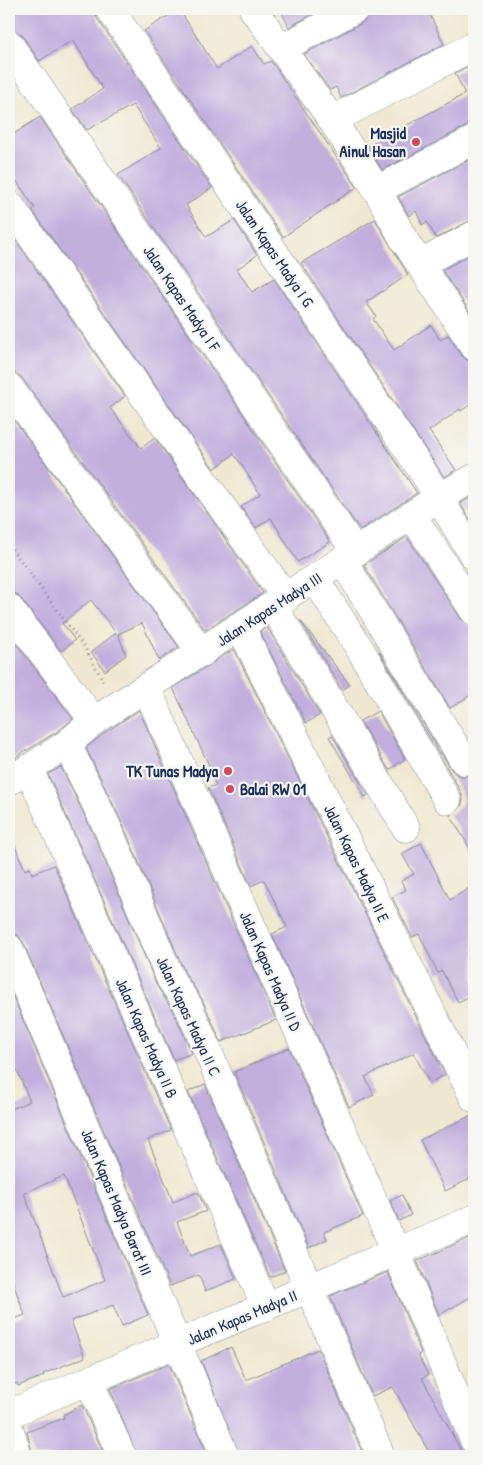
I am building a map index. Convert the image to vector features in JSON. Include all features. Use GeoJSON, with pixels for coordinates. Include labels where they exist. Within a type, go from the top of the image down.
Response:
{"type":"FeatureCollection","features":[{"type":"Feature","properties":{"kind":"street","name":"Jalan Kapas Madya I G"},"geometry":{"type":"LineString","coordinates":[[110,9],[425,475],[474,556]]}},
{"type":"Feature","properties":{"kind":"street"},"geometry":{"type":"LineString","coordinates":[[253,9],[332,120],[377,190],[420,264],[471,336]]}},
{"type":"Feature","properties":{"kind":"street"},"geometry":{"type":"LineString","coordinates":[[282,48],[355,9]]}},
{"type":"Feature","properties":{"kind":"street","name":"Jalan Kapas Madya I F"},"geometry":{"type":"LineString","coordinates":[[9,44],[349,557],[464,761]]}},
{"type":"Feature","properties":{"kind":"street"},"geometry":{"type":"LineString","coordinates":[[332,120],[474,46]]}},
{"type":"Feature","properties":{"kind":"street"},"geometry":{"type":"LineString","coordinates":[[377,190],[474,140]]}},
{"type":"Feature","properties":{"kind":"street"},"geometry":{"type":"LineString","coordinates":[[9,204],[280,602],[406,828]]}},
{"type":"Feature","properties":{"kind":"street"},"geometry":{"type":"LineString","coordinates":[[420,264],[474,234]]}},
{"type":"Feature","properties":{"kind":"street"},"geometry":{"type":"LineString","coordinates":[[9,387],[202,653]]}},
{"type":"Feature","properties":{"kind":"street","name":"Jalan Kapas Madya III"},"geometry":{"type":"LineString","coordinates":[[19,775],[68,744],[94,721],[202,653],[438,498],[474,478]]}},
{"type":"Feature","properties":{"kind":"street"},"geometry":{"type":"LineString","coordinates":[[412,515],[474,611]]}},
{"type":"Feature","properties":{"kind":"street"},"geometry":{"type":"LineString","coordinates":[[315,579],[360,648],[447,800]]}},
{"type":"Feature","properties":{"kind":"street"},"geometry":{"type":"LineString","coordinates":[[9,608],[94,721]]}},
{"type":"Feature","properties":{"kind":"street","name":"Jalan Kapas Madya II E"},"geometry":{"type":"LineString","coordinates":[[240,628],[474,1098]]}},
{"type":"Feature","properties":{"kind":"street","name":"Jalan Kapas Madya II D"},"geometry":{"type":"LineString","coordinates":[[146,689],[395,1253],[474,1440]]}},
{"type":"Feature","properties":{"kind":"street","name":"Jalan Kapas Madya II C"},"geometry":{"type":"LineString","coordinates":[[68,744],[108,831],[171,980],[188,1005],[381,1456]]}},
{"type":"Feature","properties":{"kind":"street","name":"Jalan Kapas Madya II B"},"geometry":{"type":"LineString","coordinates":[[19,775],[266,1306]]}},
{"type":"Feature","properties":{"kind":"street","name":"Jalan Kapas Madya Barat III"},"geometry":{"type":"LineString","coordinates":[[9,948],[225,1456]]}},
{"type":"Feature","properties":{"kind":"street","name":"Jalan Kapas Madya II"},"geometry":{"type":"LineString","coordinates":[[9,1414],[474,1219]]}},
{"type":"Feature","properties":{"kind":"street"},"geometry":{"type":"LineString","coordinates":[[89,1380],[122,1456]]}},
{"type":"Feature","properties":{"kind":"street"},"geometry":{"type":"LineString","coordinates":[[9,1428],[18,1456]]}},
{"type":"Feature","properties":{"kind":"path"},"geometry":{"type":"LineString","coordinates":[[9,545],[85,648],[117,707]]}},
{"type":"Feature","properties":{"kind":"building"},"geometry":{"type":"Polygon","coordinates":[[[9,9],[95,9],[97,18],[212,188],[186,205],[206,237],[234,220],[257,255],[237,269],[252,292],[274,279],[417,493],[360,530],[118,175],[161,148],[133,105],[87,130],[72,109],[103,89],[73,40],[39,61],[22,35],[9,28],[9,9]]]}},
{"type":"Feature","properties":{"kind":"building"},"geometry":{"type":"Polygon","coordinates":[[[179,9],[217,69],[252,46],[264,64],[271,61],[357,187],[283,237],[144,31],[179,9]]]}},
{"type":"Feature","properties":{"kind":"building"},"geometry":{"type":"Polygon","coordinates":[[[280,9],[322,9],[289,27],[280,9]]]}},
{"type":"Feature","properties":{"kind":"building"},"geometry":{"type":"Polygon","coordinates":[[[378,9],[427,9],[444,44],[341,98],[336,87],[330,90],[304,54],[362,23],[370,13],[378,9]]]}},
{"type":"Feature","properties":{"kind":"building","name":"Masjid Ainul Hasan"},"geometry":{"type":"Polygon","coordinates":[[[474,63],[474,124],[382,170],[368,146],[465,94],[455,73],[474,63]]]}},
{"type":"Feature","properties":{"kind":"building"},"geometry":{"type":"Polygon","coordinates":[[[40,117],[330,542],[298,562],[271,518],[256,528],[241,507],[260,494],[234,454],[214,469],[32,210],[35,208],[9,170],[9,137],[40,117]]]}},
{"type":"Feature","properties":{"kind":"building"},"geometry":{"type":"Polygon","coordinates":[[[474,157],[474,219],[436,238],[427,222],[422,225],[416,211],[409,216],[398,197],[474,157]]]}},
{"type":"Feature","properties":{"kind":"building"},"geometry":{"type":"Polygon","coordinates":[[[375,219],[408,275],[366,302],[376,316],[373,319],[394,350],[431,325],[440,340],[448,335],[461,355],[467,360],[474,362],[474,402],[461,411],[460,409],[429,431],[456,470],[444,477],[301,263],[375,219]]]}},
{"type":"Feature","properties":{"kind":"building"},"geometry":{"type":"Polygon","coordinates":[[[9,231],[125,396],[110,408],[141,448],[155,438],[263,593],[205,630],[22,378],[16,373],[9,372],[9,231]]]}},
{"type":"Feature","properties":{"kind":"building"},"geometry":{"type":"Polygon","coordinates":[[[474,253],[474,318],[442,270],[474,253]]]}},
{"type":"Feature","properties":{"kind":"building"},"geometry":{"type":"Polygon","coordinates":[[[9,413],[179,647],[159,660],[142,623],[118,634],[126,655],[105,671],[91,652],[116,633],[91,600],[62,623],[75,640],[61,651],[21,599],[16,594],[9,593],[9,413]]]}},
{"type":"Feature","properties":{"kind":"building"},"geometry":{"type":"Polygon","coordinates":[[[474,496],[474,526],[460,503],[474,496]]]}},
{"type":"Feature","properties":{"kind":"building"},"geometry":{"type":"Polygon","coordinates":[[[407,537],[461,619],[472,626],[474,631],[474,693],[450,708],[364,565],[407,537]]]}},
{"type":"Feature","properties":{"kind":"building"},"geometry":{"type":"Polygon","coordinates":[[[300,620],[350,685],[342,690],[300,620]]]}},
{"type":"Feature","properties":{"kind":"building"},"geometry":{"type":"Polygon","coordinates":[[[267,627],[320,715],[306,723],[260,632],[267,627]]]}},
{"type":"Feature","properties":{"kind":"building"},"geometry":{"type":"Polygon","coordinates":[[[9,634],[73,719],[9,763],[9,634]]]}},
{"type":"Feature","properties":{"kind":"building"},"geometry":{"type":"Polygon","coordinates":[[[234,649],[445,1075],[429,1083],[414,1053],[365,1077],[374,1095],[349,1107],[272,934],[287,927],[264,880],[251,886],[208,788],[216,785],[210,773],[212,772],[173,688],[234,649]]]}},
{"type":"Feature","properties":{"kind":"building"},"geometry":{"type":"Polygon","coordinates":[[[379,651],[451,769],[456,774],[464,777],[474,772],[474,855],[450,815],[461,807],[463,800],[461,792],[379,651]]]}},
{"type":"Feature","properties":{"kind":"building"},"geometry":{"type":"Polygon","coordinates":[[[139,710],[276,1020],[221,1042],[202,999],[185,973],[123,825],[86,748],[139,710]]]}},
{"type":"Feature","properties":{"kind":"building"},"geometry":{"type":"Polygon","coordinates":[[[378,711],[405,759],[389,770],[360,721],[378,711]]]}},
{"type":"Feature","properties":{"kind":"building"},"geometry":{"type":"Polygon","coordinates":[[[332,735],[368,795],[365,797],[329,737],[332,735]]]}},
{"type":"Feature","properties":{"kind":"building"},"geometry":{"type":"Polygon","coordinates":[[[61,767],[95,837],[157,986],[174,1013],[192,1053],[174,1060],[48,774],[61,767]]]}},
{"type":"Feature","properties":{"kind":"building"},"geometry":{"type":"Polygon","coordinates":[[[9,832],[25,870],[30,868],[32,874],[54,865],[171,1130],[148,1140],[173,1202],[198,1192],[206,1211],[177,1222],[190,1256],[221,1244],[236,1279],[205,1291],[199,1275],[170,1286],[23,942],[18,935],[9,933],[9,832]]]}},
{"type":"Feature","properties":{"kind":"building"},"geometry":{"type":"Polygon","coordinates":[[[421,843],[450,900],[474,885],[474,994],[458,1002],[442,971],[438,973],[419,934],[412,937],[392,897],[406,890],[401,881],[414,874],[402,854],[421,843]]]}},
{"type":"Feature","properties":{"kind":"building"},"geometry":{"type":"Polygon","coordinates":[[[9,987],[148,1315],[122,1326],[113,1305],[71,1321],[85,1357],[18,1386],[17,1383],[9,1386],[9,1321],[25,1315],[9,1272],[9,1110],[30,1101],[9,1052],[9,987]],[[64,1176],[24,1193],[63,1297],[105,1280],[64,1176]]]}},
{"type":"Feature","properties":{"kind":"building"},"geometry":{"type":"Polygon","coordinates":[[[289,1048],[363,1216],[324,1232],[327,1239],[309,1248],[234,1072],[289,1048]]]}},
{"type":"Feature","properties":{"kind":"building"},"geometry":{"type":"Polygon","coordinates":[[[205,1084],[285,1271],[270,1277],[188,1092],[205,1084]]]}},
{"type":"Feature","properties":{"kind":"building"},"geometry":{"type":"Polygon","coordinates":[[[474,1114],[474,1177],[445,1191],[420,1140],[474,1114]]]}},
{"type":"Feature","properties":{"kind":"building"},"geometry":{"type":"Polygon","coordinates":[[[402,1195],[411,1215],[399,1221],[390,1201],[402,1195]]]}},
{"type":"Feature","properties":{"kind":"building"},"geometry":{"type":"Polygon","coordinates":[[[474,1236],[474,1295],[439,1315],[417,1261],[474,1236]]]}},
{"type":"Feature","properties":{"kind":"building"},"geometry":{"type":"Polygon","coordinates":[[[388,1272],[421,1353],[418,1355],[428,1375],[422,1378],[464,1456],[431,1456],[393,1387],[372,1396],[330,1296],[388,1272]]]}},
{"type":"Feature","properties":{"kind":"building"},"geometry":{"type":"Polygon","coordinates":[[[231,1347],[246,1380],[318,1349],[364,1456],[240,1456],[201,1361],[231,1347]]]}},
{"type":"Feature","properties":{"kind":"building"},"geometry":{"type":"Polygon","coordinates":[[[169,1364],[208,1456],[137,1456],[110,1389],[169,1364]]]}},
{"type":"Feature","properties":{"kind":"building"},"geometry":{"type":"Polygon","coordinates":[[[82,1405],[105,1456],[33,1456],[27,1432],[64,1418],[63,1415],[82,1405]]]}},
{"type":"Feature","properties":{"kind":"place","name":"Masjid Ainul Hasan"},"geometry":{"type":"Point","coordinates":[416,142]}},
{"type":"Feature","properties":{"kind":"place","name":"TK Tunas Madya"},"geometry":{"type":"Point","coordinates":[228,771]}},
{"type":"Feature","properties":{"kind":"place","name":"Balai RW 01"},"geometry":{"type":"Point","coordinates":[230,789]}}]}
